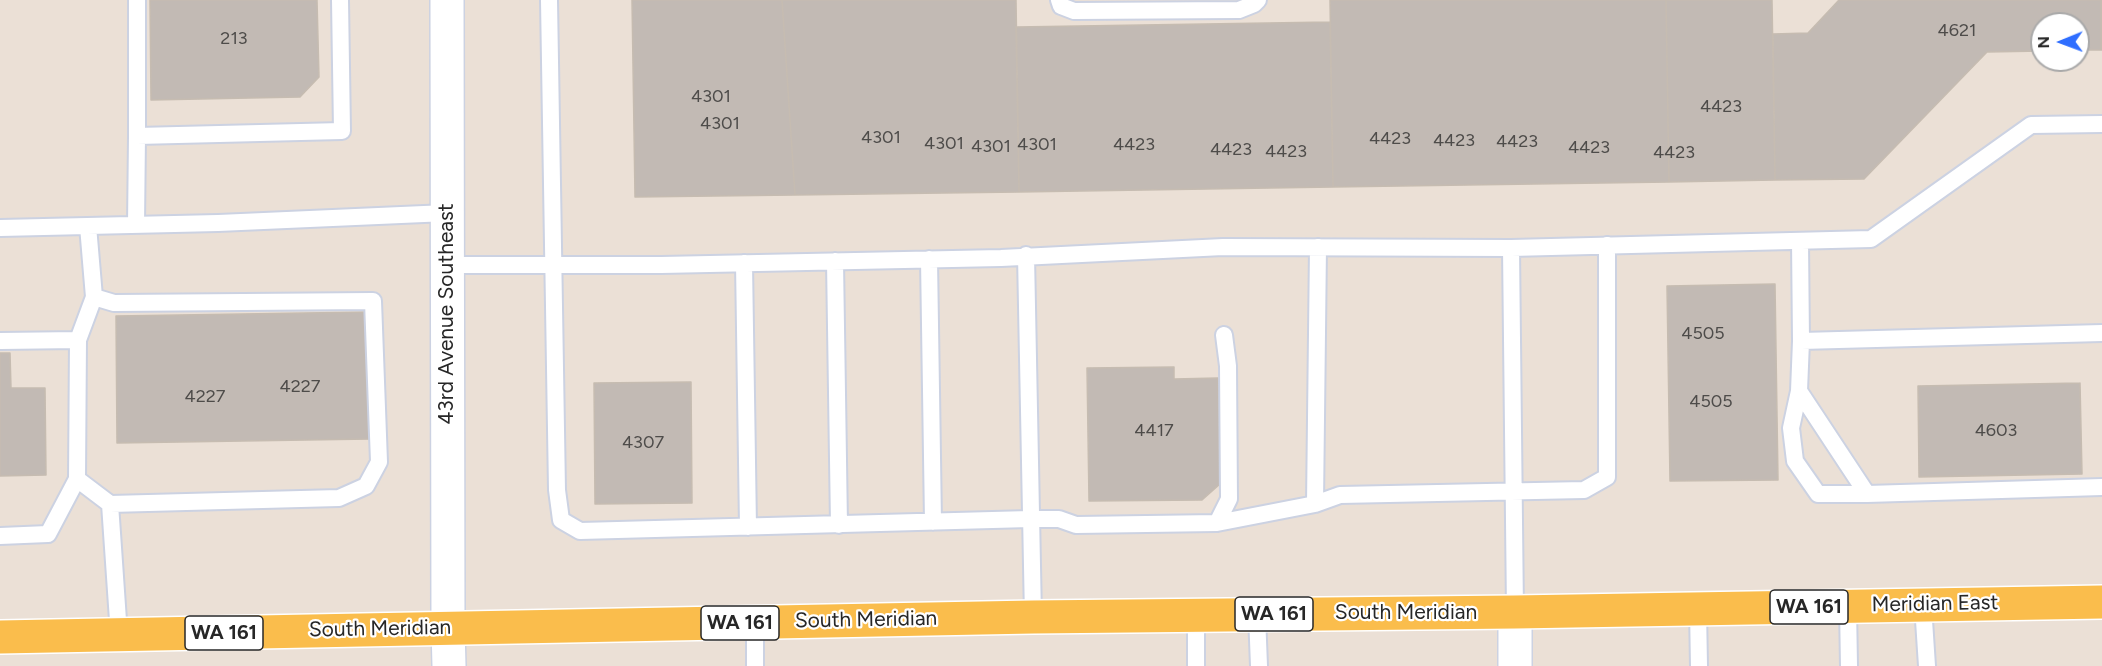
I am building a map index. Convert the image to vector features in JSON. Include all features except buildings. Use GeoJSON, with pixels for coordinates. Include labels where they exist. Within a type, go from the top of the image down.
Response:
{"type":"FeatureCollection","features":[{"type":"Feature","properties":{"kind":"main road","name":"Meridian East"},"geometry":{"type":"LineString","coordinates":[[1515,612],[2102,602]]}},
{"type":"Feature","properties":{"kind":"main road","name":"South Meridian"},"geometry":{"type":"LineString","coordinates":[[0,638],[1033,617],[1515,612]]}},
{"type":"Feature","properties":{"kind":"street","name":"43rd Avenue Southeast"},"geometry":{"type":"LineString","coordinates":[[447,0],[448,666]]}},
{"type":"Feature","properties":{"kind":"street"},"geometry":{"type":"LineString","coordinates":[[1515,612],[1515,666]]}},
{"type":"Feature","properties":{"kind":"lane"},"geometry":{"type":"LineString","coordinates":[[136,225],[137,0]]}},
{"type":"Feature","properties":{"kind":"lane"},"geometry":{"type":"LineString","coordinates":[[137,136],[342,131],[340,0]]}},
{"type":"Feature","properties":{"kind":"lane"},"geometry":{"type":"LineString","coordinates":[[549,0],[557,490],[561,520],[580,531],[1030,519],[1059,519],[1076,525],[1218,523],[1315,504],[1340,495],[1584,490],[1607,477],[1607,245]]}},
{"type":"Feature","properties":{"kind":"lane"},"geometry":{"type":"LineString","coordinates":[[1059,0],[1061,6],[1074,11],[1239,10],[1258,0]]}},
{"type":"Feature","properties":{"kind":"lane"},"geometry":{"type":"LineString","coordinates":[[447,265],[553,266],[929,259],[1222,247],[1511,248],[1871,239],[2031,126],[2102,124]]}},
{"type":"Feature","properties":{"kind":"lane"},"geometry":{"type":"LineString","coordinates":[[0,228],[447,213]]}},
{"type":"Feature","properties":{"kind":"lane"},"geometry":{"type":"LineString","coordinates":[[0,536],[48,534],[76,479],[78,340],[94,297],[88,226]]}},
{"type":"Feature","properties":{"kind":"lane"},"geometry":{"type":"LineString","coordinates":[[1800,240],[1799,391],[1791,428],[1795,461],[1818,494],[2102,487]]}},
{"type":"Feature","properties":{"kind":"lane"},"geometry":{"type":"LineString","coordinates":[[1315,504],[1318,247]]}},
{"type":"Feature","properties":{"kind":"lane"},"geometry":{"type":"LineString","coordinates":[[1511,248],[1515,612]]}},
{"type":"Feature","properties":{"kind":"lane"},"geometry":{"type":"LineString","coordinates":[[1026,255],[1033,617]]}},
{"type":"Feature","properties":{"kind":"lane"},"geometry":{"type":"LineString","coordinates":[[929,259],[933,522]]}},
{"type":"Feature","properties":{"kind":"lane"},"geometry":{"type":"LineString","coordinates":[[835,261],[839,525]]}},
{"type":"Feature","properties":{"kind":"lane"},"geometry":{"type":"LineString","coordinates":[[744,263],[748,527]]}},
{"type":"Feature","properties":{"kind":"lane"},"geometry":{"type":"LineString","coordinates":[[76,479],[110,504],[339,498],[366,486],[379,462],[373,301],[114,303],[94,297]]}},
{"type":"Feature","properties":{"kind":"lane"},"geometry":{"type":"LineString","coordinates":[[1801,341],[2102,333]]}},
{"type":"Feature","properties":{"kind":"lane"},"geometry":{"type":"LineString","coordinates":[[1218,523],[1229,500],[1228,366],[1224,335]]}},
{"type":"Feature","properties":{"kind":"lane"},"geometry":{"type":"LineString","coordinates":[[0,341],[78,340]]}},
{"type":"Feature","properties":{"kind":"lane"},"geometry":{"type":"LineString","coordinates":[[1799,391],[1867,494]]}},
{"type":"Feature","properties":{"kind":"lane"},"geometry":{"type":"LineString","coordinates":[[110,504],[119,635]]}},
{"type":"Feature","properties":{"kind":"lane"},"geometry":{"type":"LineString","coordinates":[[1923,605],[1927,666]]}},
{"type":"Feature","properties":{"kind":"lane"},"geometry":{"type":"LineString","coordinates":[[1848,606],[1849,666]]}},
{"type":"Feature","properties":{"kind":"lane"},"geometry":{"type":"LineString","coordinates":[[1698,609],[1699,666]]}},
{"type":"Feature","properties":{"kind":"lane"},"geometry":{"type":"LineString","coordinates":[[1257,614],[1259,666]]}},
{"type":"Feature","properties":{"kind":"lane"},"geometry":{"type":"LineString","coordinates":[[1196,615],[1196,666]]}},
{"type":"Feature","properties":{"kind":"lane"},"geometry":{"type":"LineString","coordinates":[[755,623],[755,666]]}}]}
